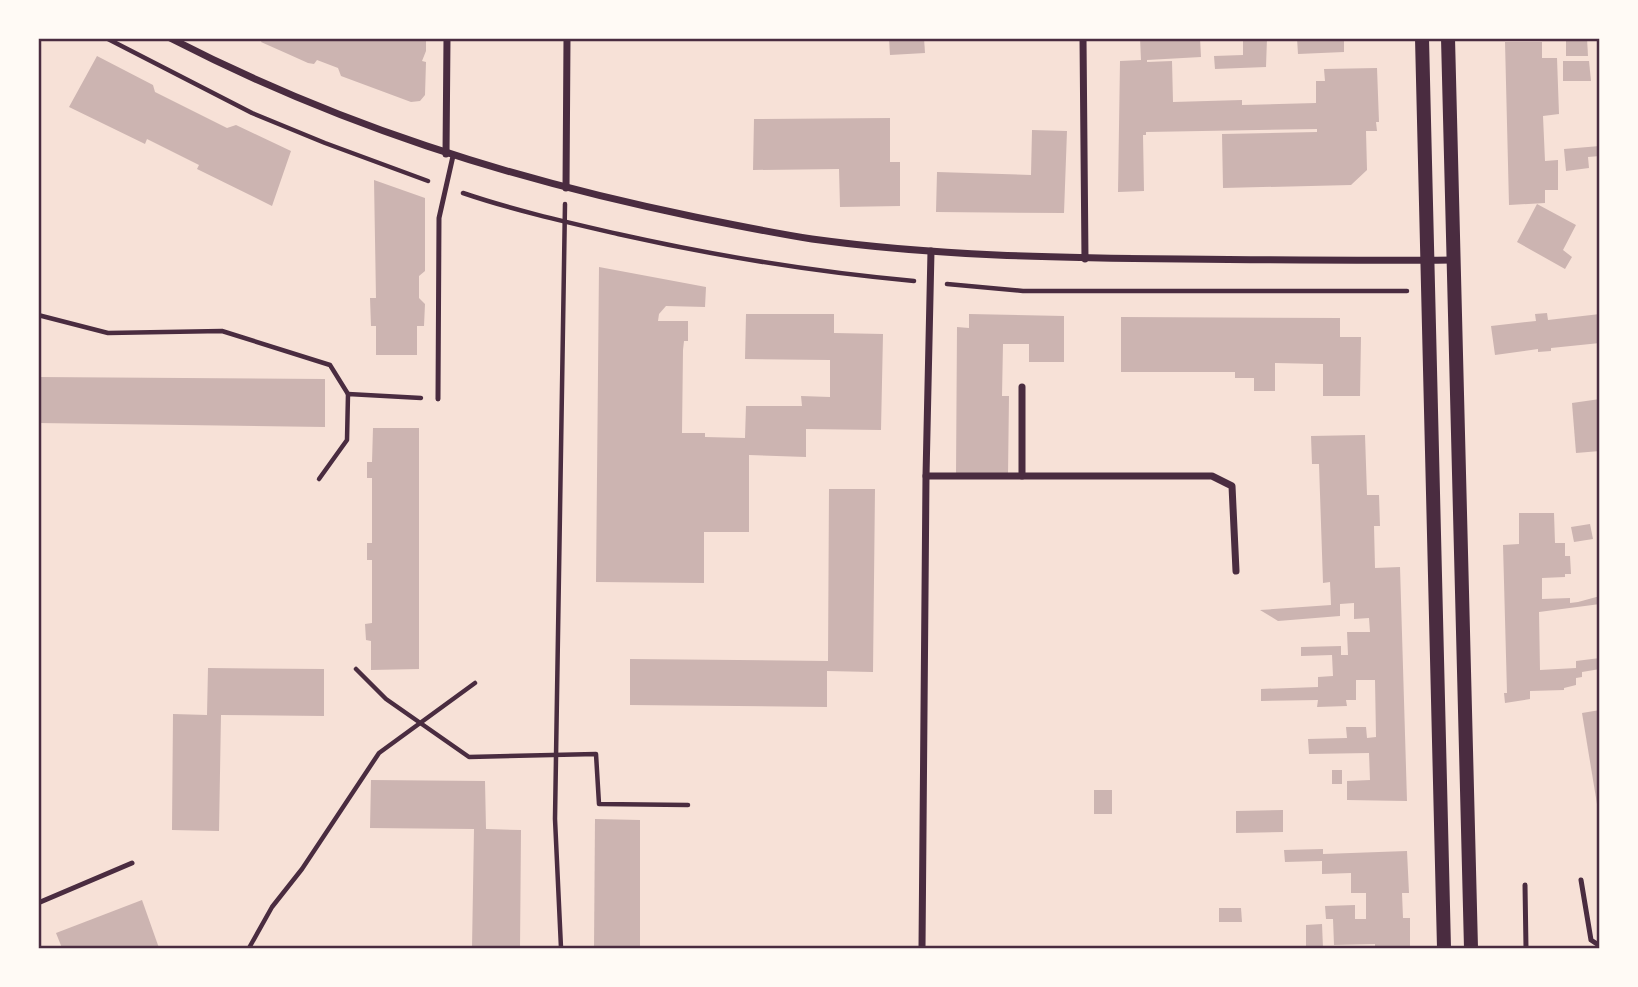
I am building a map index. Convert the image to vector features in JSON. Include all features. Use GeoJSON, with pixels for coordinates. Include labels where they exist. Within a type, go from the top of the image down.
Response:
{"type":"FeatureCollection","features":[{"type":"Feature","properties":{"kind":"main road"},"geometry":{"type":"LineString","coordinates":[[1422,38],[1444,948]]}},
{"type":"Feature","properties":{"kind":"main road"},"geometry":{"type":"LineString","coordinates":[[1448,38],[1471,948]]}},
{"type":"Feature","properties":{"kind":"street"},"geometry":{"type":"LineString","coordinates":[[170,38],[295,97],[358,123],[449,155],[631,204],[760,231],[931,251],[1028,258],[1453,260]]}},
{"type":"Feature","properties":{"kind":"street"},"geometry":{"type":"LineString","coordinates":[[447,38],[449,155]]}},
{"type":"Feature","properties":{"kind":"street"},"geometry":{"type":"LineString","coordinates":[[566,188],[567,38]]}},
{"type":"Feature","properties":{"kind":"street"},"geometry":{"type":"LineString","coordinates":[[1083,38],[1085,259]]}},
{"type":"Feature","properties":{"kind":"street"},"geometry":{"type":"LineString","coordinates":[[922,948],[931,251]]}},
{"type":"Feature","properties":{"kind":"street"},"geometry":{"type":"LineString","coordinates":[[1022,387],[1022,476]]}},
{"type":"Feature","properties":{"kind":"street"},"geometry":{"type":"LineString","coordinates":[[926,476],[1212,476],[1232,486],[1236,570]]}},
{"type":"Feature","properties":{"kind":"lane"},"geometry":{"type":"LineString","coordinates":[[438,398],[439,218],[449,155]]}},
{"type":"Feature","properties":{"kind":"lane"},"geometry":{"type":"LineString","coordinates":[[38,903],[132,863]]}},
{"type":"Feature","properties":{"kind":"lane"},"geometry":{"type":"LineString","coordinates":[[1581,880],[1591,940],[1600,946]]}},
{"type":"Feature","properties":{"kind":"lane"},"geometry":{"type":"LineString","coordinates":[[1525,885],[1526,948]]}},
{"type":"Feature","properties":{"kind":"path"},"geometry":{"type":"LineString","coordinates":[[561,948],[555,818],[566,188]]}},
{"type":"Feature","properties":{"kind":"path"},"geometry":{"type":"LineString","coordinates":[[38,315],[108,333],[222,331],[330,365],[348,394],[347,440],[319,479]]}},
{"type":"Feature","properties":{"kind":"path"},"geometry":{"type":"LineString","coordinates":[[348,394],[438,398]]}},
{"type":"Feature","properties":{"kind":"path"},"geometry":{"type":"LineString","coordinates":[[356,669],[386,699],[469,757],[596,754],[599,804],[688,805]]}},
{"type":"Feature","properties":{"kind":"path"},"geometry":{"type":"LineString","coordinates":[[249,948],[272,907],[302,869],[379,753],[475,683]]}},
{"type":"Feature","properties":{"kind":"building"},"geometry":{"type":"Polygon","coordinates":[[[263,38],[426,38],[426,51],[422,61],[426,62],[425,95],[420,101],[411,102],[341,76],[338,68],[317,60],[314,64],[308,63],[261,42],[263,38]]]}},
{"type":"Feature","properties":{"kind":"building"},"geometry":{"type":"Polygon","coordinates":[[[889,38],[924,38],[925,53],[890,55],[889,38]]]}},
{"type":"Feature","properties":{"kind":"building"},"geometry":{"type":"Polygon","coordinates":[[[1140,38],[1200,38],[1201,57],[1147,60],[1172,61],[1173,102],[1242,100],[1242,105],[1316,103],[1316,81],[1325,81],[1324,69],[1377,68],[1379,122],[1376,122],[1377,131],[1366,131],[1367,170],[1351,185],[1223,188],[1222,134],[1317,132],[1317,129],[1146,132],[1146,135],[1143,135],[1144,191],[1118,192],[1120,61],[1141,60],[1140,38]]]}},
{"type":"Feature","properties":{"kind":"building"},"geometry":{"type":"Polygon","coordinates":[[[1243,38],[1267,38],[1266,67],[1215,69],[1214,56],[1243,55],[1243,38]]]}},
{"type":"Feature","properties":{"kind":"building"},"geometry":{"type":"Polygon","coordinates":[[[1297,38],[1344,38],[1344,52],[1298,54],[1297,38]]]}},
{"type":"Feature","properties":{"kind":"building"},"geometry":{"type":"Polygon","coordinates":[[[1566,38],[1587,38],[1588,56],[1566,56],[1566,38]]]}},
{"type":"Feature","properties":{"kind":"building"},"geometry":{"type":"Polygon","coordinates":[[[1505,42],[1542,42],[1542,58],[1557,58],[1559,114],[1543,116],[1545,161],[1558,160],[1558,190],[1545,190],[1545,203],[1509,205],[1505,42]]]}},
{"type":"Feature","properties":{"kind":"building"},"geometry":{"type":"Polygon","coordinates":[[[97,56],[153,85],[155,92],[227,128],[236,125],[291,151],[272,206],[197,169],[199,165],[147,139],[145,144],[69,107],[97,56]]]}},
{"type":"Feature","properties":{"kind":"building"},"geometry":{"type":"Polygon","coordinates":[[[1563,61],[1589,61],[1591,81],[1563,81],[1563,61]]]}},
{"type":"Feature","properties":{"kind":"building"},"geometry":{"type":"Polygon","coordinates":[[[890,118],[890,162],[900,162],[900,206],[840,207],[839,169],[753,170],[754,119],[890,118]]]}},
{"type":"Feature","properties":{"kind":"building"},"geometry":{"type":"Polygon","coordinates":[[[1032,130],[1067,131],[1064,213],[936,212],[937,172],[1031,175],[1032,130]]]}},
{"type":"Feature","properties":{"kind":"building"},"geometry":{"type":"Polygon","coordinates":[[[1600,146],[1600,156],[1588,157],[1589,168],[1566,171],[1564,149],[1600,146]]]}},
{"type":"Feature","properties":{"kind":"building"},"geometry":{"type":"Polygon","coordinates":[[[374,180],[425,198],[425,271],[419,276],[419,298],[425,304],[424,326],[417,326],[417,355],[376,355],[376,326],[371,326],[370,298],[376,298],[374,180]]]}},
{"type":"Feature","properties":{"kind":"building"},"geometry":{"type":"Polygon","coordinates":[[[1537,204],[1576,225],[1563,250],[1572,257],[1565,269],[1517,242],[1537,204]]]}},
{"type":"Feature","properties":{"kind":"building"},"geometry":{"type":"Polygon","coordinates":[[[599,267],[706,287],[705,307],[666,306],[659,314],[658,321],[688,321],[688,341],[684,341],[683,350],[682,433],[705,433],[705,437],[745,438],[746,406],[802,406],[801,396],[830,397],[830,360],[745,359],[746,314],[834,314],[834,333],[883,334],[881,430],[806,429],[806,457],[749,455],[749,532],[704,532],[704,583],[596,582],[599,267]]]}},
{"type":"Feature","properties":{"kind":"building"},"geometry":{"type":"Polygon","coordinates":[[[1547,313],[1548,320],[1600,314],[1600,343],[1551,348],[1551,351],[1538,352],[1538,349],[1495,355],[1491,326],[1536,321],[1535,314],[1547,313]]]}},
{"type":"Feature","properties":{"kind":"building"},"geometry":{"type":"Polygon","coordinates":[[[969,314],[1064,316],[1064,362],[1029,362],[1029,344],[1003,344],[1002,396],[1009,396],[1008,475],[956,475],[957,327],[969,328],[969,314]]]}},
{"type":"Feature","properties":{"kind":"building"},"geometry":{"type":"Polygon","coordinates":[[[1121,317],[1340,318],[1340,337],[1361,337],[1360,396],[1323,396],[1323,364],[1275,363],[1275,391],[1254,391],[1254,378],[1235,378],[1235,372],[1121,372],[1121,317]]]}},
{"type":"Feature","properties":{"kind":"building"},"geometry":{"type":"Polygon","coordinates":[[[38,377],[325,379],[325,427],[38,423],[38,377]]]}},
{"type":"Feature","properties":{"kind":"building"},"geometry":{"type":"Polygon","coordinates":[[[1600,399],[1600,451],[1576,453],[1572,403],[1600,399]]]}},
{"type":"Feature","properties":{"kind":"building"},"geometry":{"type":"Polygon","coordinates":[[[373,428],[419,428],[419,669],[371,670],[371,641],[366,640],[365,624],[372,623],[372,560],[367,560],[367,543],[372,543],[372,478],[367,478],[367,462],[372,462],[373,428]]]}},
{"type":"Feature","properties":{"kind":"building"},"geometry":{"type":"Polygon","coordinates":[[[1365,435],[1367,495],[1379,495],[1380,526],[1374,526],[1375,568],[1400,567],[1407,801],[1347,800],[1347,781],[1370,780],[1369,753],[1309,754],[1308,739],[1347,738],[1346,727],[1366,727],[1367,738],[1376,737],[1375,680],[1356,680],[1356,700],[1346,700],[1347,706],[1317,707],[1318,700],[1261,701],[1261,689],[1318,687],[1318,677],[1333,676],[1332,655],[1301,656],[1301,647],[1341,646],[1341,655],[1348,655],[1347,632],[1370,632],[1369,618],[1354,619],[1354,603],[1340,604],[1340,616],[1278,621],[1260,610],[1331,605],[1330,582],[1323,583],[1319,464],[1312,464],[1311,436],[1365,435]]]}},
{"type":"Feature","properties":{"kind":"building"},"geometry":{"type":"Polygon","coordinates":[[[829,489],[875,489],[873,672],[827,671],[827,707],[630,705],[630,659],[828,661],[829,489]]]}},
{"type":"Feature","properties":{"kind":"building"},"geometry":{"type":"Polygon","coordinates":[[[1519,513],[1554,513],[1555,543],[1565,543],[1565,556],[1570,556],[1571,574],[1565,574],[1565,577],[1542,578],[1542,599],[1570,598],[1570,603],[1600,596],[1600,604],[1539,612],[1540,670],[1576,668],[1576,661],[1600,658],[1600,669],[1582,672],[1582,677],[1576,678],[1576,685],[1564,690],[1530,691],[1530,699],[1505,703],[1504,693],[1507,693],[1503,545],[1519,544],[1519,513]]]}},
{"type":"Feature","properties":{"kind":"building"},"geometry":{"type":"Polygon","coordinates":[[[1590,524],[1593,539],[1574,542],[1571,527],[1590,524]]]}},
{"type":"Feature","properties":{"kind":"building"},"geometry":{"type":"Polygon","coordinates":[[[208,668],[324,669],[324,716],[221,715],[219,831],[172,830],[173,714],[207,715],[208,668]]]}},
{"type":"Feature","properties":{"kind":"building"},"geometry":{"type":"Polygon","coordinates":[[[1600,710],[1600,810],[1598,810],[1582,713],[1600,710]]]}},
{"type":"Feature","properties":{"kind":"building"},"geometry":{"type":"Polygon","coordinates":[[[1332,770],[1342,770],[1342,784],[1332,784],[1332,770]]]}},
{"type":"Feature","properties":{"kind":"building"},"geometry":{"type":"Polygon","coordinates":[[[371,780],[485,781],[486,829],[521,830],[520,948],[472,948],[474,829],[370,828],[371,780]]]}},
{"type":"Feature","properties":{"kind":"building"},"geometry":{"type":"Polygon","coordinates":[[[1094,790],[1112,790],[1112,814],[1094,814],[1094,790]]]}},
{"type":"Feature","properties":{"kind":"building"},"geometry":{"type":"Polygon","coordinates":[[[1283,810],[1283,832],[1236,833],[1236,811],[1283,810]]]}},
{"type":"Feature","properties":{"kind":"building"},"geometry":{"type":"Polygon","coordinates":[[[595,819],[640,820],[640,948],[594,948],[595,819]]]}},
{"type":"Feature","properties":{"kind":"building"},"geometry":{"type":"Polygon","coordinates":[[[1323,849],[1323,854],[1407,851],[1409,893],[1402,893],[1403,918],[1410,918],[1410,948],[1375,948],[1375,944],[1334,945],[1333,919],[1326,919],[1325,906],[1355,905],[1355,919],[1366,919],[1366,893],[1351,893],[1351,873],[1322,874],[1322,861],[1285,862],[1284,850],[1323,849]]]}},
{"type":"Feature","properties":{"kind":"building"},"geometry":{"type":"Polygon","coordinates":[[[142,900],[159,948],[62,948],[56,933],[142,900]]]}},
{"type":"Feature","properties":{"kind":"building"},"geometry":{"type":"Polygon","coordinates":[[[1219,908],[1241,908],[1242,922],[1219,922],[1219,908]]]}},
{"type":"Feature","properties":{"kind":"building"},"geometry":{"type":"Polygon","coordinates":[[[1322,924],[1323,948],[1306,948],[1306,925],[1322,924]]]}}]}
